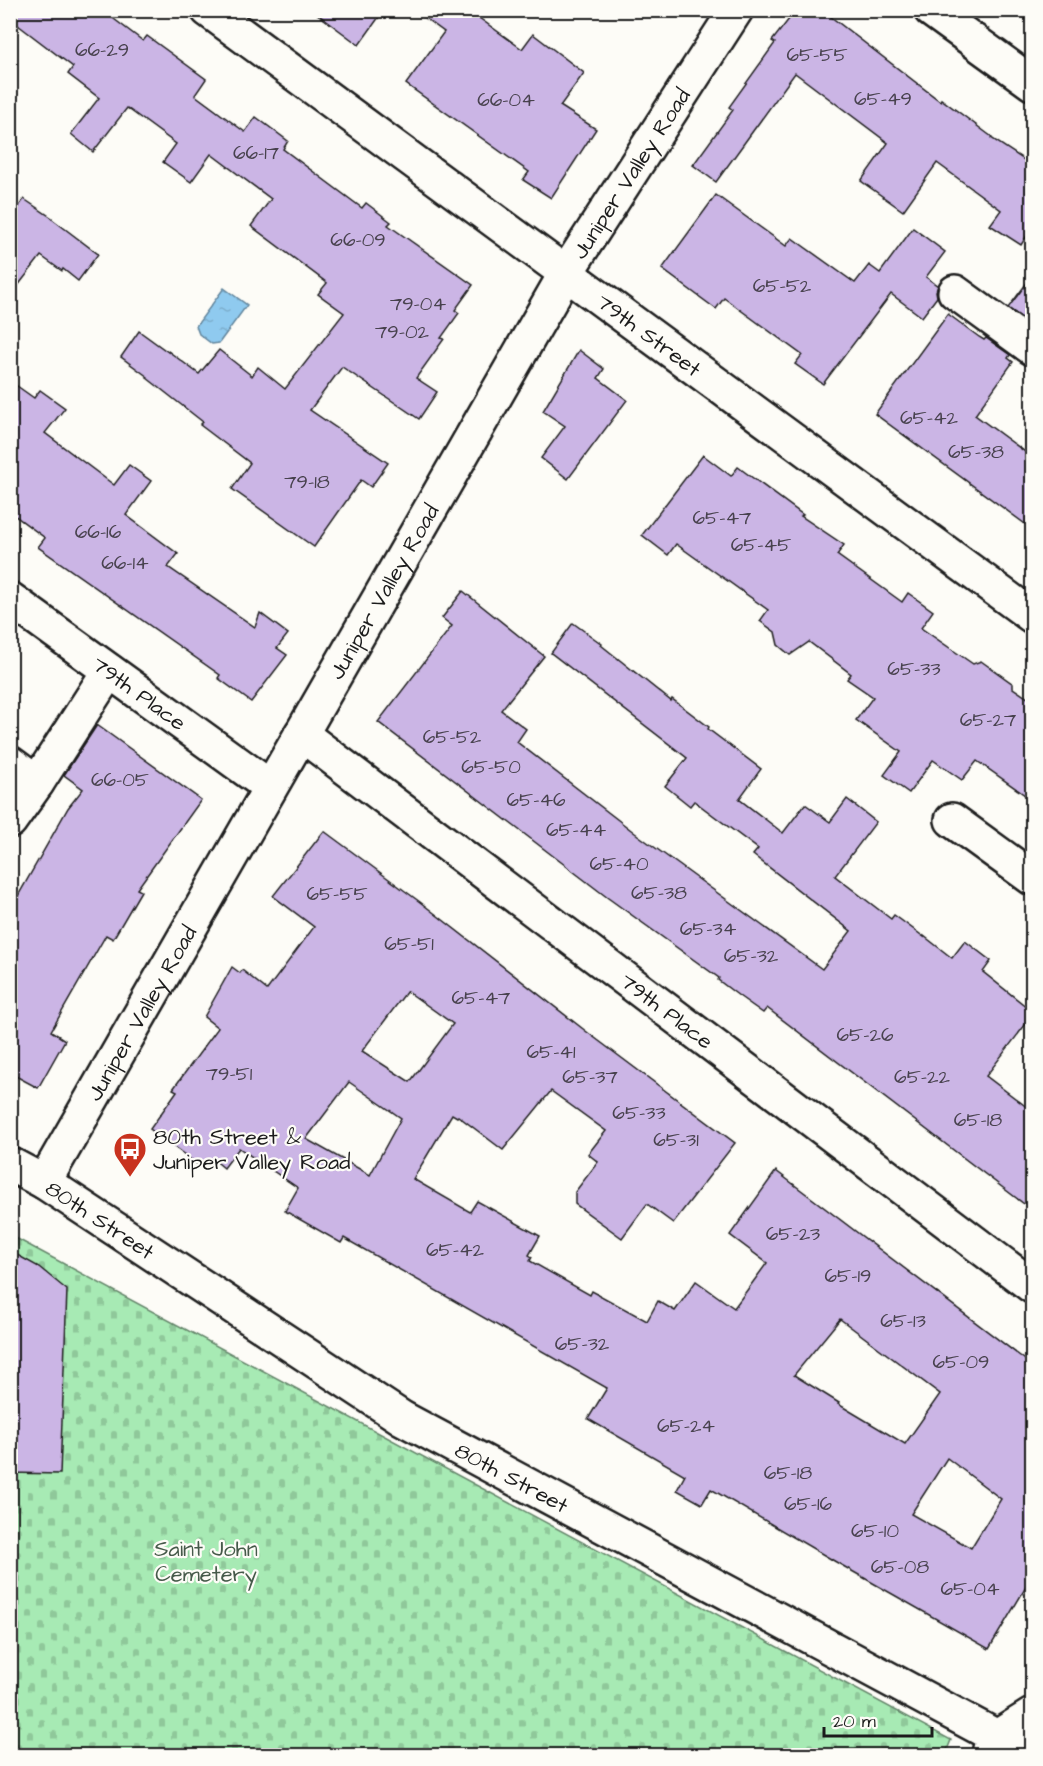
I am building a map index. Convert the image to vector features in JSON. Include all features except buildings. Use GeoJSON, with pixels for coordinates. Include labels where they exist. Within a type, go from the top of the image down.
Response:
{"type":"FeatureCollection","features":[{"type":"Feature","properties":{"kind":"street","name":"79th Street"},"geometry":{"type":"LineString","coordinates":[[208,10],[1032,616]]}},
{"type":"Feature","properties":{"kind":"street","name":"Juniper Valley Road"},"geometry":{"type":"LineString","coordinates":[[44,1182],[566,273],[736,10]]}},
{"type":"Feature","properties":{"kind":"street"},"geometry":{"type":"LineString","coordinates":[[931,10],[1032,83]]}},
{"type":"Feature","properties":{"kind":"street"},"geometry":{"type":"LineString","coordinates":[[955,292],[1032,348]]}},
{"type":"Feature","properties":{"kind":"street","name":"79th Place"},"geometry":{"type":"LineString","coordinates":[[10,599],[270,787]]}},
{"type":"Feature","properties":{"kind":"street"},"geometry":{"type":"LineString","coordinates":[[10,820],[37,783],[109,671]]}},
{"type":"Feature","properties":{"kind":"street","name":"79th Place"},"geometry":{"type":"LineString","coordinates":[[301,734],[1032,1286]]}},
{"type":"Feature","properties":{"kind":"street"},"geometry":{"type":"LineString","coordinates":[[10,763],[37,783]]}},
{"type":"Feature","properties":{"kind":"street"},"geometry":{"type":"LineString","coordinates":[[952,820],[1032,878]]}},
{"type":"Feature","properties":{"kind":"street","name":"80th Street"},"geometry":{"type":"LineString","coordinates":[[10,1164],[44,1182],[402,1418],[992,1746],[1032,1746]]}},
{"type":"Feature","properties":{"kind":"street"},"geometry":{"type":"LineString","coordinates":[[992,1746],[1032,1715]]}},
{"type":"Feature","properties":{"kind":"green space","name":"Saint John Cemetery"},"geometry":{"type":"Polygon","coordinates":[[[10,1235],[951,1740],[945,1755],[11,1755],[10,1235]]]}},
{"type":"Feature","properties":{"kind":"water"},"geometry":{"type":"Polygon","coordinates":[[[224,288],[247,305],[219,343],[212,344],[199,334],[196,326],[224,288]]]}},
{"type":"Feature","properties":{"kind":"place","name":"80th Street & Juniper Valley Road"},"geometry":{"type":"Point","coordinates":[130,1178]}}]}
